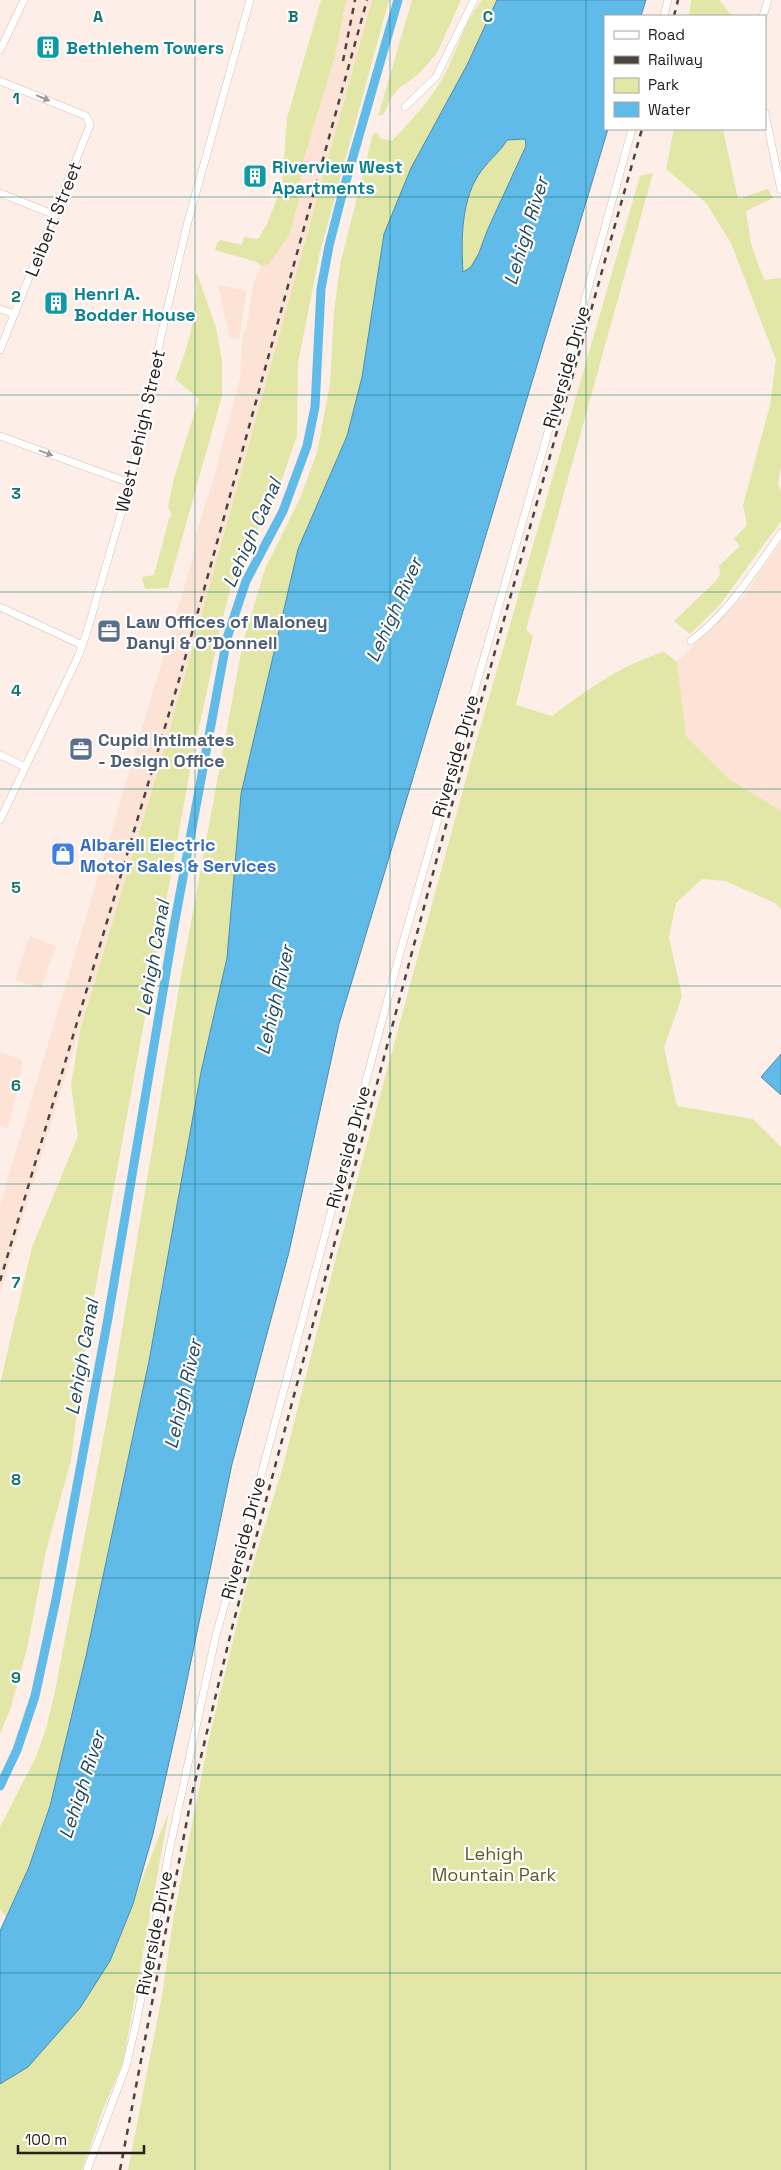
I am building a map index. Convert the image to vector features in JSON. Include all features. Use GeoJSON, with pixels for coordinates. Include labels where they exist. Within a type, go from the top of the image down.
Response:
{"type":"FeatureCollection","features":[{"type":"Feature","properties":{"kind":"street"},"geometry":{"type":"LineString","coordinates":[[0,50],[23,0]]}},
{"type":"Feature","properties":{"kind":"street","name":"West Lehigh Street"},"geometry":{"type":"LineString","coordinates":[[0,820],[82,645],[130,483],[163,326],[188,221],[250,0]]}},
{"type":"Feature","properties":{"kind":"street"},"geometry":{"type":"LineString","coordinates":[[405,107],[436,77],[474,0]]}},
{"type":"Feature","properties":{"kind":"street"},"geometry":{"type":"LineString","coordinates":[[664,15],[668,0]]}},
{"type":"Feature","properties":{"kind":"street"},"geometry":{"type":"LineString","coordinates":[[763,15],[768,0]]}},
{"type":"Feature","properties":{"kind":"street","name":"Leibert Street"},"geometry":{"type":"LineString","coordinates":[[0,80],[86,116],[89,129],[0,350]]}},
{"type":"Feature","properties":{"kind":"street"},"geometry":{"type":"LineString","coordinates":[[766,118],[781,190]]}},
{"type":"Feature","properties":{"kind":"street","name":"Riverside Drive"},"geometry":{"type":"LineString","coordinates":[[87,2170],[126,2066],[134,2033],[152,1948],[170,1846],[216,1635],[255,1498],[400,952],[560,392],[632,130]]}},
{"type":"Feature","properties":{"kind":"street"},"geometry":{"type":"LineString","coordinates":[[0,193],[55,215]]}},
{"type":"Feature","properties":{"kind":"street"},"geometry":{"type":"LineString","coordinates":[[0,309],[14,314]]}},
{"type":"Feature","properties":{"kind":"street"},"geometry":{"type":"LineString","coordinates":[[0,436],[130,483]]}},
{"type":"Feature","properties":{"kind":"street"},"geometry":{"type":"LineString","coordinates":[[691,641],[721,614],[739,594],[781,533]]}},
{"type":"Feature","properties":{"kind":"street"},"geometry":{"type":"LineString","coordinates":[[0,607],[82,645]]}},
{"type":"Feature","properties":{"kind":"street"},"geometry":{"type":"LineString","coordinates":[[0,755],[25,767]]}},
{"type":"Feature","properties":{"kind":"shaded area"},"geometry":{"type":"Polygon","coordinates":[[[346,0],[372,0],[166,743],[0,1293],[0,1205],[192,561],[196,535],[240,379],[242,340],[247,325],[253,285],[261,266],[269,264],[289,236],[299,200],[302,165],[335,56],[346,0]]]}},
{"type":"Feature","properties":{"kind":"shaded area"},"geometry":{"type":"Polygon","coordinates":[[[218,285],[247,291],[239,339],[230,338],[218,285]]]}},
{"type":"Feature","properties":{"kind":"shaded area"},"geometry":{"type":"Polygon","coordinates":[[[781,542],[781,811],[729,779],[686,736],[677,662],[744,596],[781,542]]]}},
{"type":"Feature","properties":{"kind":"shaded area"},"geometry":{"type":"Polygon","coordinates":[[[30,936],[56,946],[41,988],[15,980],[30,936]]]}},
{"type":"Feature","properties":{"kind":"shaded area"},"geometry":{"type":"Polygon","coordinates":[[[0,1051],[23,1061],[8,1129],[0,1125],[0,1051]]]}},
{"type":"Feature","properties":{"kind":"green space"},"geometry":{"type":"Polygon","coordinates":[[[321,0],[346,0],[335,56],[302,165],[299,200],[289,236],[269,264],[261,266],[257,262],[215,250],[217,243],[221,240],[242,245],[244,237],[258,239],[267,224],[282,186],[287,118],[321,0]]]}},
{"type":"Feature","properties":{"kind":"green space"},"geometry":{"type":"Polygon","coordinates":[[[372,0],[389,0],[320,252],[298,363],[297,436],[275,499],[235,571],[221,625],[192,760],[86,1340],[71,1460],[46,1551],[27,1649],[10,1710],[0,1734],[0,1384],[32,1247],[78,1136],[71,1085],[80,1030],[166,743],[372,0]]]}},
{"type":"Feature","properties":{"kind":"green space"},"geometry":{"type":"Polygon","coordinates":[[[412,0],[461,0],[437,53],[418,75],[399,88],[391,98],[384,114],[378,116],[412,0]]]}},
{"type":"Feature","properties":{"kind":"green space"},"geometry":{"type":"Polygon","coordinates":[[[482,0],[497,0],[467,65],[362,377],[347,436],[298,549],[241,794],[227,958],[201,1072],[149,1361],[86,1656],[50,1806],[29,1867],[6,1916],[0,1910],[0,1827],[36,1757],[46,1729],[55,1691],[109,1408],[180,981],[243,642],[265,569],[301,496],[317,452],[330,384],[334,312],[340,265],[373,134],[377,133],[380,138],[392,141],[425,104],[442,79],[475,9],[482,0]]]}},
{"type":"Feature","properties":{"kind":"green space"},"geometry":{"type":"Polygon","coordinates":[[[691,0],[719,0],[731,15],[689,15],[691,0]]]}},
{"type":"Feature","properties":{"kind":"green space"},"geometry":{"type":"Polygon","coordinates":[[[674,130],[723,130],[738,199],[768,189],[773,198],[746,211],[751,244],[764,280],[781,278],[781,467],[778,484],[781,491],[781,521],[719,606],[690,634],[674,621],[715,582],[720,575],[719,566],[740,546],[734,539],[747,525],[743,505],[770,405],[776,360],[731,243],[706,203],[666,169],[674,130]]]}},
{"type":"Feature","properties":{"kind":"green space"},"geometry":{"type":"Polygon","coordinates":[[[524,139],[526,146],[487,231],[479,253],[471,267],[463,272],[464,219],[466,206],[475,181],[507,140],[524,139]]]}},
{"type":"Feature","properties":{"kind":"green space","name":"Lehigh Mountain Park"},"geometry":{"type":"Polygon","coordinates":[[[653,173],[526,630],[533,636],[516,705],[552,716],[592,687],[619,671],[634,663],[664,652],[677,662],[686,736],[729,779],[781,811],[781,909],[775,903],[725,881],[702,879],[676,903],[669,938],[682,996],[664,1048],[677,1106],[753,1119],[781,1147],[781,2170],[128,2170],[163,1990],[173,1920],[208,1743],[246,1587],[283,1466],[334,1265],[476,742],[640,176],[653,173]]]}},
{"type":"Feature","properties":{"kind":"green space"},"geometry":{"type":"Polygon","coordinates":[[[197,273],[216,328],[222,360],[222,396],[168,588],[145,589],[142,577],[154,575],[169,519],[172,515],[168,507],[174,478],[199,399],[175,379],[184,356],[194,315],[196,301],[195,278],[197,273]]]}},
{"type":"Feature","properties":{"kind":"green space"},"geometry":{"type":"Polygon","coordinates":[[[169,1811],[123,2062],[102,2112],[82,2170],[0,2170],[0,2084],[28,2067],[110,1961],[169,1811]]]}},
{"type":"Feature","properties":{"kind":"water","name":"Lehigh River"},"geometry":{"type":"Polygon","coordinates":[[[497,0],[646,0],[641,15],[604,15],[604,130],[608,130],[339,1024],[289,1252],[232,1464],[153,1834],[133,1904],[110,1961],[80,2008],[28,2067],[0,2084],[0,1931],[29,1867],[50,1806],[86,1656],[149,1361],[201,1072],[227,958],[241,794],[298,549],[347,436],[362,377],[384,234],[411,168],[467,65],[497,0]],[[525,139],[507,140],[475,181],[466,205],[464,219],[463,272],[471,267],[479,253],[487,231],[526,146],[525,139]]]}},
{"type":"Feature","properties":{"kind":"water"},"geometry":{"type":"Polygon","coordinates":[[[781,1054],[781,1095],[761,1077],[781,1054]]]}},
{"type":"Feature","properties":{"kind":"waterway","name":"Lehigh Canal"},"geometry":{"type":"LineString","coordinates":[[0,1786],[17,1750],[35,1696],[56,1599],[108,1318],[174,926],[227,638],[246,581],[283,511],[307,446],[315,407],[321,289],[329,246],[398,0]]}},
{"type":"Feature","properties":{"kind":"railway"},"geometry":{"type":"LineString","coordinates":[[343,61],[355,0]]}},
{"type":"Feature","properties":{"kind":"railway"},"geometry":{"type":"LineString","coordinates":[[0,1281],[179,680],[367,0]]}},
{"type":"Feature","properties":{"kind":"railway"},"geometry":{"type":"LineString","coordinates":[[674,15],[678,0]]}},
{"type":"Feature","properties":{"kind":"railway"},"geometry":{"type":"LineString","coordinates":[[120,2170],[192,1794],[232,1628],[440,847],[642,130]]}},
{"type":"Feature","properties":{"kind":"place","name":"Bethlehem Towers"},"geometry":{"type":"Point","coordinates":[48,47]}},
{"type":"Feature","properties":{"kind":"place","name":"Riverview West Apartments"},"geometry":{"type":"Point","coordinates":[255,176]}},
{"type":"Feature","properties":{"kind":"place","name":"Henri A. Bodder House"},"geometry":{"type":"Point","coordinates":[56,303]}},
{"type":"Feature","properties":{"kind":"place","name":"Law Offices of Maloney Danyi & O'Donnell"},"geometry":{"type":"Point","coordinates":[109,631]}},
{"type":"Feature","properties":{"kind":"place","name":"Cupid Intimates - Design Office"},"geometry":{"type":"Point","coordinates":[81,749]}},
{"type":"Feature","properties":{"kind":"place","name":"Albarell Electric Motor Sales & Services"},"geometry":{"type":"Point","coordinates":[63,854]}}]}
